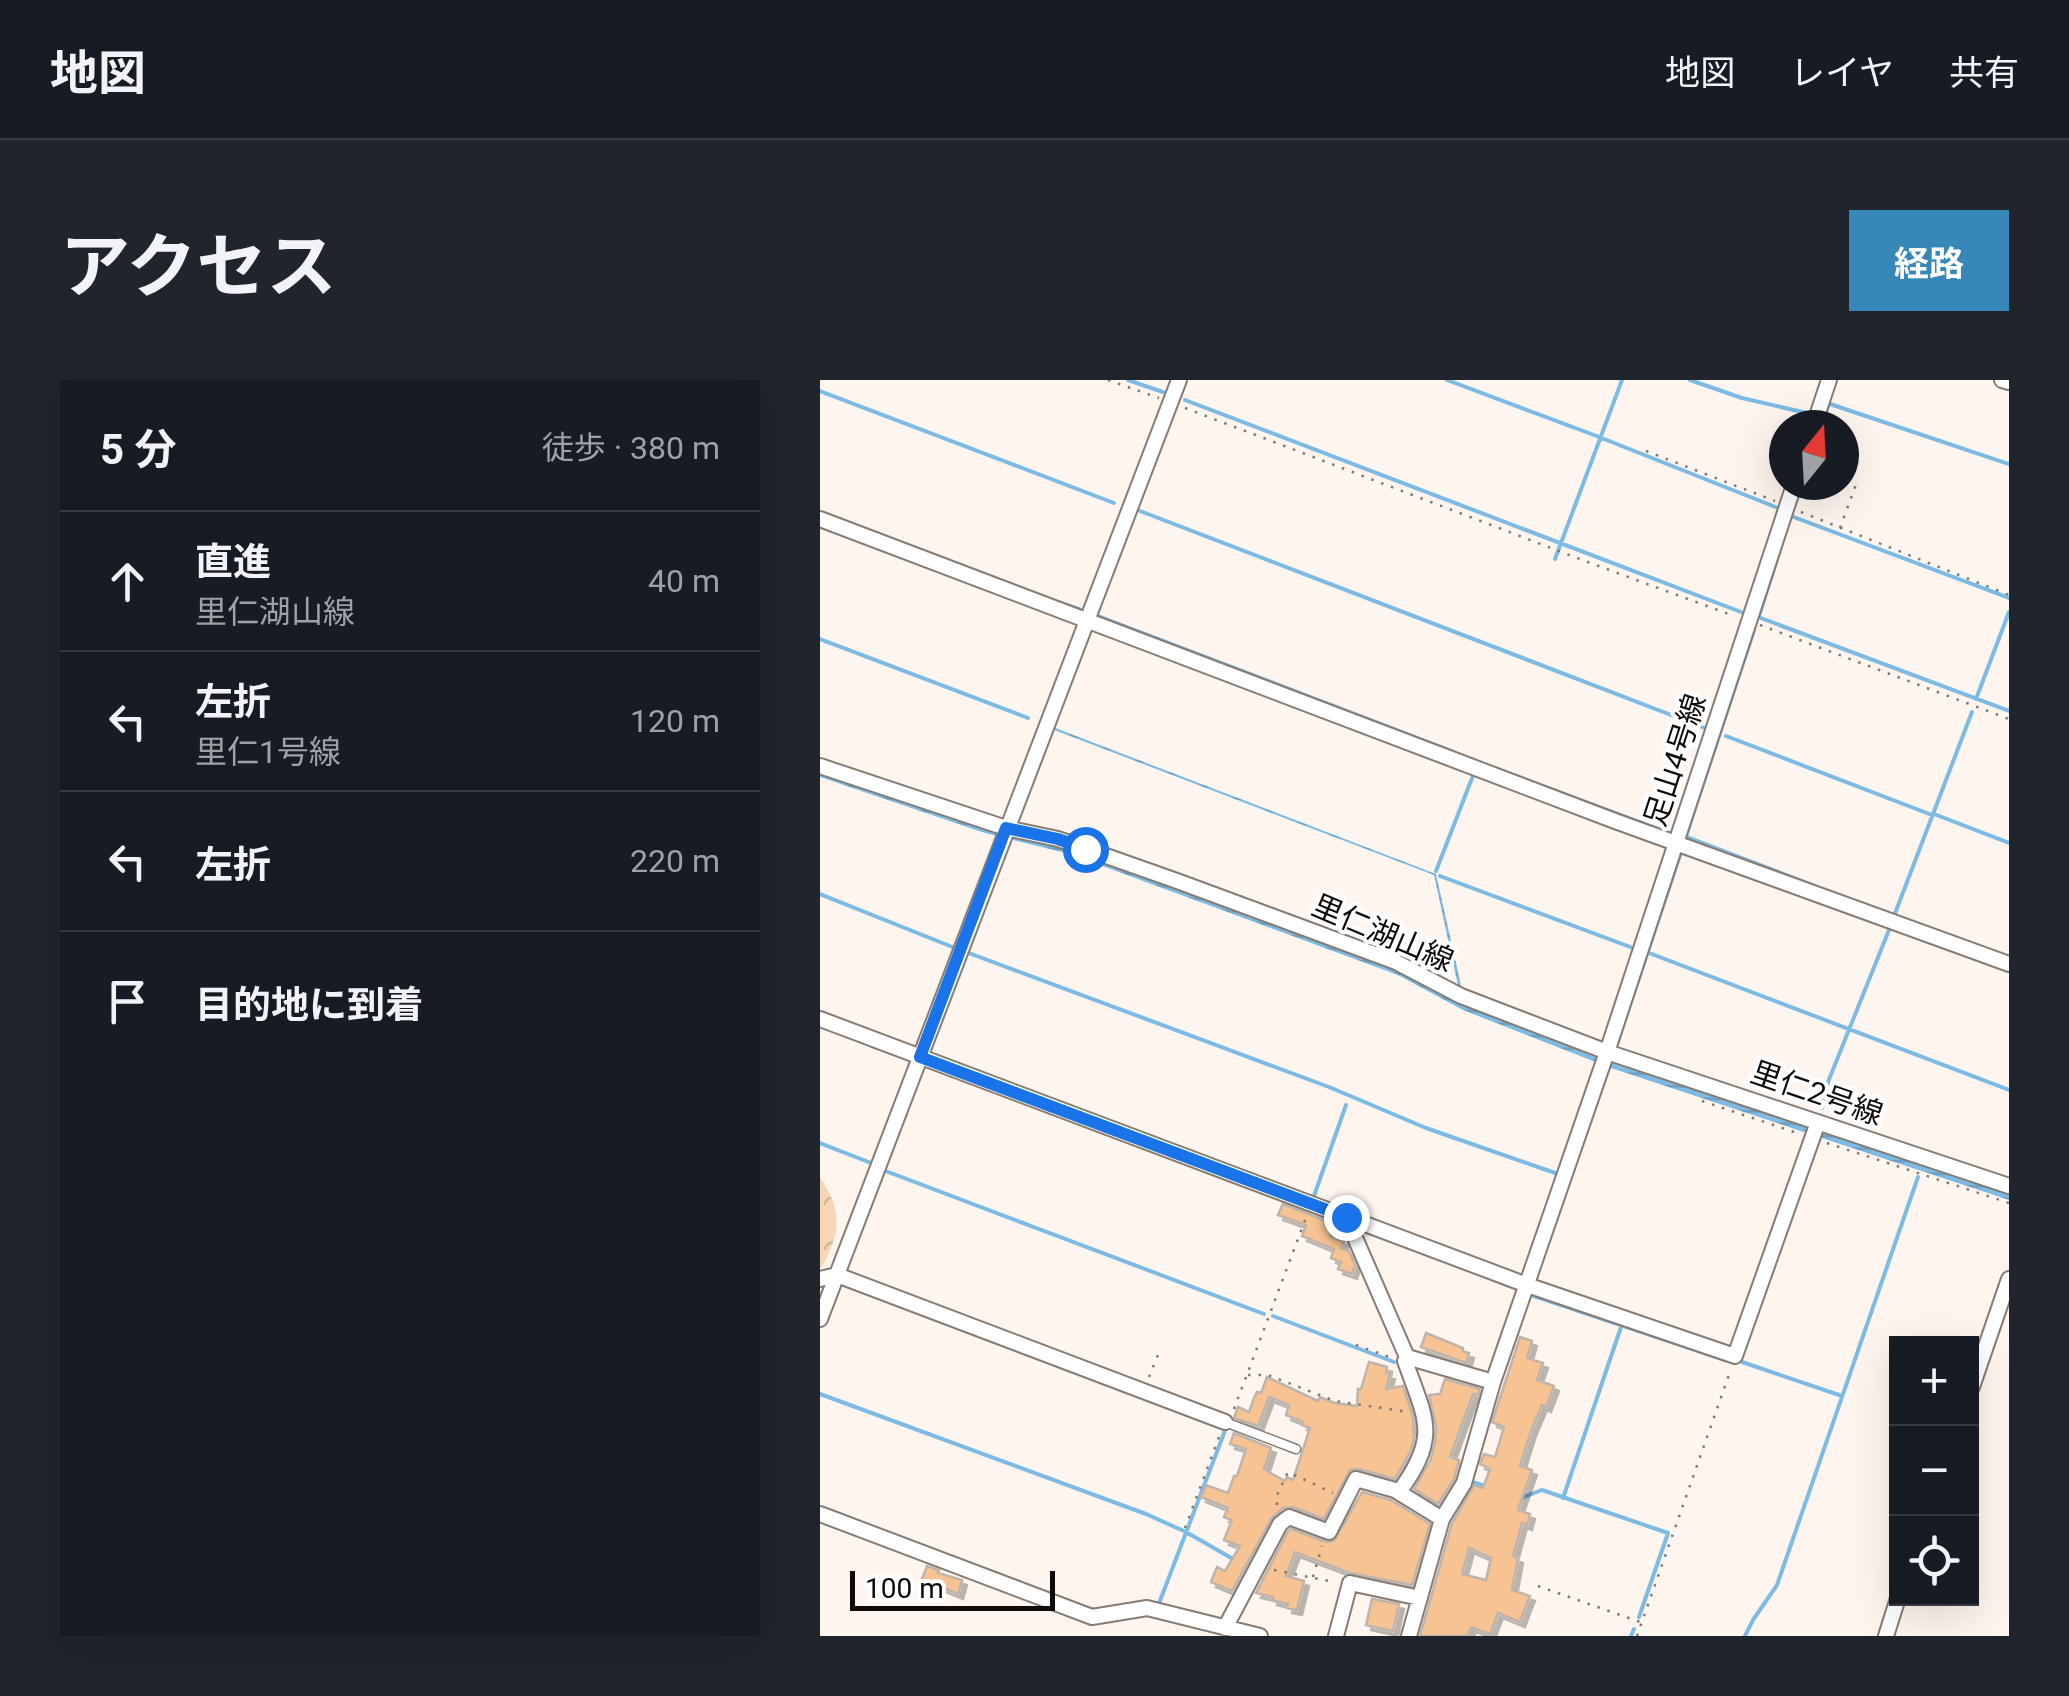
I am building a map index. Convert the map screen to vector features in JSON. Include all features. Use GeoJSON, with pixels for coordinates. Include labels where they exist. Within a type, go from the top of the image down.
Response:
{"type":"FeatureCollection","features":[{"type":"Feature","properties":{"kind":"street"},"geometry":{"type":"LineString","coordinates":[[820,1319],[1179,380]]}},
{"type":"Feature","properties":{"kind":"street"},"geometry":{"type":"LineString","coordinates":[[1819,410],[1829,380]]}},
{"type":"Feature","properties":{"kind":"street","name":"足山4号線"},"geometry":{"type":"LineString","coordinates":[[1607,1052],[1789,500]]}},
{"type":"Feature","properties":{"kind":"street"},"geometry":{"type":"LineString","coordinates":[[820,520],[1884,921],[2009,964]]}},
{"type":"Feature","properties":{"kind":"street","name":"里仁湖山線"},"geometry":{"type":"LineString","coordinates":[[820,766],[1006,828],[1058,839],[1396,962],[1461,996],[1607,1052]]}},
{"type":"Feature","properties":{"kind":"street"},"geometry":{"type":"LineString","coordinates":[[820,1019],[1526,1285],[1735,1356],[1818,1122]]}},
{"type":"Feature","properties":{"kind":"street"},"geometry":{"type":"LineString","coordinates":[[1409,1636],[1442,1520],[1464,1483],[1493,1382],[1607,1052]]}},
{"type":"Feature","properties":{"kind":"street","name":"里仁2号線"},"geometry":{"type":"LineString","coordinates":[[1607,1052],[2009,1186]]}},
{"type":"Feature","properties":{"kind":"street"},"geometry":{"type":"LineString","coordinates":[[1346,1217],[1406,1359],[1426,1423],[1425,1445],[1400,1492]]}},
{"type":"Feature","properties":{"kind":"street"},"geometry":{"type":"LineString","coordinates":[[820,1278],[836,1275],[1225,1422]]}},
{"type":"Feature","properties":{"kind":"street"},"geometry":{"type":"LineString","coordinates":[[1979,1366],[2009,1278]]}},
{"type":"Feature","properties":{"kind":"street"},"geometry":{"type":"LineString","coordinates":[[1406,1359],[1493,1382]]}},
{"type":"Feature","properties":{"kind":"street"},"geometry":{"type":"LineString","coordinates":[[1224,1628],[1280,1524],[1288,1517],[1330,1532],[1356,1479],[1400,1492],[1442,1520]]}},
{"type":"Feature","properties":{"kind":"street"},"geometry":{"type":"LineString","coordinates":[[820,1514],[1092,1617],[1148,1608],[1260,1636]]}},
{"type":"Feature","properties":{"kind":"street"},"geometry":{"type":"LineString","coordinates":[[1336,1636],[1350,1582],[1420,1598]]}},
{"type":"Feature","properties":{"kind":"street"},"geometry":{"type":"LineString","coordinates":[[1886,1636],[1895,1606]]}},
{"type":"Feature","properties":{"kind":"lane"},"geometry":{"type":"LineString","coordinates":[[1225,1422],[1296,1449]]}},
{"type":"Feature","properties":{"kind":"path"},"geometry":{"type":"LineString","coordinates":[[1108,380],[2009,720]]}},
{"type":"Feature","properties":{"kind":"path"},"geometry":{"type":"LineString","coordinates":[[1646,450],[2009,595]]}},
{"type":"Feature","properties":{"kind":"path"},"geometry":{"type":"LineString","coordinates":[[1840,528],[1850,500]]}},
{"type":"Feature","properties":{"kind":"path"},"geometry":{"type":"LineString","coordinates":[[1702,1102],[2009,1203]]}},
{"type":"Feature","properties":{"kind":"path"},"geometry":{"type":"LineString","coordinates":[[1184,1528],[1311,1204]]}},
{"type":"Feature","properties":{"kind":"path"},"geometry":{"type":"LineString","coordinates":[[1356,1345],[1406,1359]]}},
{"type":"Feature","properties":{"kind":"path"},"geometry":{"type":"LineString","coordinates":[[1144,1391],[1158,1355]]}},
{"type":"Feature","properties":{"kind":"path"},"geometry":{"type":"LineString","coordinates":[[1637,1636],[1735,1356]]}},
{"type":"Feature","properties":{"kind":"path"},"geometry":{"type":"LineString","coordinates":[[1246,1375],[1268,1375],[1336,1401],[1424,1414]]}},
{"type":"Feature","properties":{"kind":"path"},"geometry":{"type":"LineString","coordinates":[[1286,1519],[1276,1500],[1288,1472],[1346,1499]]}},
{"type":"Feature","properties":{"kind":"path"},"geometry":{"type":"LineString","coordinates":[[1312,1578],[1328,1532]]}},
{"type":"Feature","properties":{"kind":"path"},"geometry":{"type":"LineString","coordinates":[[1258,1566],[1349,1585]]}},
{"type":"Feature","properties":{"kind":"path"},"geometry":{"type":"LineString","coordinates":[[1538,1586],[1642,1622]]}},
{"type":"Feature","properties":{"kind":"green space"},"geometry":{"type":"Polygon","coordinates":[[[820,1178],[833,1201],[836,1223],[832,1245],[820,1269],[820,1178]]]}},
{"type":"Feature","properties":{"kind":"water"},"geometry":{"type":"Polygon","coordinates":[[[1050,726],[1436,874],[1462,990],[1434,875],[1050,726]]]}},
{"type":"Feature","properties":{"kind":"water"},"geometry":{"type":"Polygon","coordinates":[[[820,773],[996,832],[1076,852],[1401,971],[1464,1005],[1597,1058],[1964,1179],[2009,1195],[2009,1200],[1611,1068],[1463,1010],[1398,975],[1070,854],[985,833],[820,777],[820,773]]]}},
{"type":"Feature","properties":{"kind":"building"},"geometry":{"type":"Polygon","coordinates":[[[1283,1204],[1334,1224],[1330,1236],[1344,1241],[1341,1248],[1349,1251],[1355,1265],[1352,1274],[1338,1269],[1341,1262],[1331,1258],[1334,1249],[1302,1236],[1306,1225],[1278,1215],[1283,1204]]]}},
{"type":"Feature","properties":{"kind":"building"},"geometry":{"type":"Polygon","coordinates":[[[1426,1333],[1463,1348],[1469,1353],[1466,1363],[1421,1347],[1426,1333]]]}},
{"type":"Feature","properties":{"kind":"building"},"geometry":{"type":"Polygon","coordinates":[[[1520,1337],[1532,1341],[1527,1358],[1543,1363],[1537,1380],[1554,1386],[1546,1407],[1542,1405],[1520,1466],[1532,1470],[1518,1510],[1530,1514],[1527,1525],[1522,1523],[1513,1556],[1518,1558],[1512,1590],[1530,1596],[1520,1622],[1498,1613],[1490,1634],[1471,1627],[1467,1636],[1420,1636],[1452,1523],[1474,1485],[1483,1488],[1490,1469],[1480,1464],[1484,1454],[1495,1457],[1504,1427],[1492,1422],[1520,1337]],[[1469,1548],[1462,1574],[1486,1580],[1491,1558],[1469,1548]]]}},
{"type":"Feature","properties":{"kind":"building"},"geometry":{"type":"Polygon","coordinates":[[[1369,1362],[1387,1367],[1386,1373],[1390,1374],[1386,1389],[1403,1386],[1413,1416],[1414,1440],[1395,1479],[1350,1470],[1324,1519],[1293,1507],[1283,1508],[1271,1519],[1232,1591],[1211,1582],[1217,1567],[1225,1571],[1240,1546],[1224,1540],[1232,1520],[1224,1517],[1228,1508],[1201,1497],[1206,1485],[1228,1493],[1237,1476],[1246,1449],[1230,1444],[1234,1433],[1271,1448],[1264,1469],[1285,1481],[1287,1477],[1293,1480],[1310,1428],[1286,1415],[1289,1405],[1269,1397],[1258,1426],[1234,1418],[1238,1407],[1249,1412],[1267,1377],[1318,1401],[1320,1397],[1357,1406],[1358,1389],[1369,1362]]]}},
{"type":"Feature","properties":{"kind":"building"},"geometry":{"type":"Polygon","coordinates":[[[1445,1379],[1480,1389],[1478,1395],[1473,1394],[1450,1457],[1459,1460],[1454,1479],[1438,1504],[1414,1489],[1435,1443],[1436,1426],[1429,1395],[1440,1394],[1445,1379]]]}},
{"type":"Feature","properties":{"kind":"building"},"geometry":{"type":"Polygon","coordinates":[[[1362,1492],[1391,1500],[1430,1524],[1412,1585],[1350,1573],[1295,1552],[1286,1576],[1304,1581],[1297,1610],[1256,1593],[1288,1531],[1334,1541],[1362,1492]]]}},
{"type":"Feature","properties":{"kind":"building"},"geometry":{"type":"Polygon","coordinates":[[[927,1566],[962,1580],[958,1594],[922,1579],[927,1566]]]}},
{"type":"Feature","properties":{"kind":"building"},"geometry":{"type":"Polygon","coordinates":[[[1372,1599],[1399,1604],[1393,1631],[1366,1625],[1372,1599]]]}},
{"type":"Feature","properties":{"kind":"waterway"},"geometry":{"type":"LineString","coordinates":[[1128,380],[1163,392]]}},
{"type":"Feature","properties":{"kind":"waterway"},"geometry":{"type":"LineString","coordinates":[[1447,380],[1778,508]]}},
{"type":"Feature","properties":{"kind":"waterway"},"geometry":{"type":"LineString","coordinates":[[1555,559],[1622,380]]}},
{"type":"Feature","properties":{"kind":"waterway"},"geometry":{"type":"LineString","coordinates":[[1690,380],[1794,410]]}},
{"type":"Feature","properties":{"kind":"waterway"},"geometry":{"type":"LineString","coordinates":[[820,391],[1114,503]]}},
{"type":"Feature","properties":{"kind":"waterway"},"geometry":{"type":"LineString","coordinates":[[1185,400],[1741,612]]}},
{"type":"Feature","properties":{"kind":"waterway"},"geometry":{"type":"LineString","coordinates":[[1827,403],[2009,464]]}},
{"type":"Feature","properties":{"kind":"waterway"},"geometry":{"type":"LineString","coordinates":[[1827,410],[1828,406]]}},
{"type":"Feature","properties":{"kind":"waterway"},"geometry":{"type":"LineString","coordinates":[[1795,504],[1796,500]]}},
{"type":"Feature","properties":{"kind":"waterway"},"geometry":{"type":"LineString","coordinates":[[1140,511],[1705,728]]}},
{"type":"Feature","properties":{"kind":"waterway"},"geometry":{"type":"LineString","coordinates":[[1791,516],[2009,598]]}},
{"type":"Feature","properties":{"kind":"waterway"},"geometry":{"type":"LineString","coordinates":[[1759,616],[1779,553]]}},
{"type":"Feature","properties":{"kind":"waterway"},"geometry":{"type":"LineString","coordinates":[[1060,603],[1079,609]]}},
{"type":"Feature","properties":{"kind":"waterway"},"geometry":{"type":"LineString","coordinates":[[1976,699],[2009,612]]}},
{"type":"Feature","properties":{"kind":"waterway"},"geometry":{"type":"LineString","coordinates":[[1098,616],[1454,752]]}},
{"type":"Feature","properties":{"kind":"waterway"},"geometry":{"type":"LineString","coordinates":[[1758,617],[2009,711]]}},
{"type":"Feature","properties":{"kind":"waterway"},"geometry":{"type":"LineString","coordinates":[[1686,836],[1754,630]]}},
{"type":"Feature","properties":{"kind":"waterway"},"geometry":{"type":"LineString","coordinates":[[820,639],[1028,718]]}},
{"type":"Feature","properties":{"kind":"waterway"},"geometry":{"type":"LineString","coordinates":[[1894,916],[1972,712]]}},
{"type":"Feature","properties":{"kind":"waterway"},"geometry":{"type":"LineString","coordinates":[[1726,736],[1932,815]]}},
{"type":"Feature","properties":{"kind":"waterway"},"geometry":{"type":"LineString","coordinates":[[1505,772],[1669,833]]}},
{"type":"Feature","properties":{"kind":"waterway"},"geometry":{"type":"LineString","coordinates":[[1436,871],[1474,773]]}},
{"type":"Feature","properties":{"kind":"waterway"},"geometry":{"type":"LineString","coordinates":[[1934,814],[2009,843]]}},
{"type":"Feature","properties":{"kind":"waterway"},"geometry":{"type":"LineString","coordinates":[[1687,837],[1812,885]]}},
{"type":"Feature","properties":{"kind":"waterway"},"geometry":{"type":"LineString","coordinates":[[1616,1047],[1681,852]]}},
{"type":"Feature","properties":{"kind":"waterway"},"geometry":{"type":"LineString","coordinates":[[1440,876],[1633,948]]}},
{"type":"Feature","properties":{"kind":"waterway"},"geometry":{"type":"LineString","coordinates":[[820,894],[955,948]]}},
{"type":"Feature","properties":{"kind":"waterway"},"geometry":{"type":"LineString","coordinates":[[1822,1108],[1828,1082],[1889,930]]}},
{"type":"Feature","properties":{"kind":"waterway"},"geometry":{"type":"LineString","coordinates":[[966,952],[1329,1087],[1426,1128],[1558,1174]]}},
{"type":"Feature","properties":{"kind":"waterway"},"geometry":{"type":"LineString","coordinates":[[1649,953],[2009,1090]]}},
{"type":"Feature","properties":{"kind":"waterway"},"geometry":{"type":"LineString","coordinates":[[872,1046],[910,1060]]}},
{"type":"Feature","properties":{"kind":"waterway"},"geometry":{"type":"LineString","coordinates":[[1314,1196],[1346,1105]]}},
{"type":"Feature","properties":{"kind":"waterway"},"geometry":{"type":"LineString","coordinates":[[820,1143],[871,1163]]}},
{"type":"Feature","properties":{"kind":"waterway"},"geometry":{"type":"LineString","coordinates":[[883,1170],[1264,1314]]}},
{"type":"Feature","properties":{"kind":"waterway"},"geometry":{"type":"LineString","coordinates":[[1745,1636],[1777,1585],[1918,1177]]}},
{"type":"Feature","properties":{"kind":"waterway"},"geometry":{"type":"LineString","coordinates":[[1494,1280],[1518,1289]]}},
{"type":"Feature","properties":{"kind":"waterway"},"geometry":{"type":"LineString","coordinates":[[1534,1296],[1728,1361]]}},
{"type":"Feature","properties":{"kind":"waterway"},"geometry":{"type":"LineString","coordinates":[[1273,1316],[1394,1362]]}},
{"type":"Feature","properties":{"kind":"waterway"},"geometry":{"type":"LineString","coordinates":[[1563,1498],[1621,1327]]}},
{"type":"Feature","properties":{"kind":"waterway"},"geometry":{"type":"LineString","coordinates":[[1742,1362],[1842,1396]]}},
{"type":"Feature","properties":{"kind":"waterway"},"geometry":{"type":"LineString","coordinates":[[820,1394],[1146,1514],[1233,1559]]}},
{"type":"Feature","properties":{"kind":"waterway"},"geometry":{"type":"LineString","coordinates":[[1158,1606],[1226,1428]]}},
{"type":"Feature","properties":{"kind":"waterway"},"geometry":{"type":"LineString","coordinates":[[1469,1481],[1488,1487]]}},
{"type":"Feature","properties":{"kind":"waterway"},"geometry":{"type":"LineString","coordinates":[[1521,1498],[1542,1490],[1668,1533],[1639,1617]]}},
{"type":"Feature","properties":{"kind":"waterway"},"geometry":{"type":"LineString","coordinates":[[1631,1636],[1634,1629]]}},
{"type":"Feature","properties":{"kind":"route"},"geometry":{"type":"LineString","coordinates":[[1085,849],[1006,828],[920,1057],[1346,1217]]}}]}
